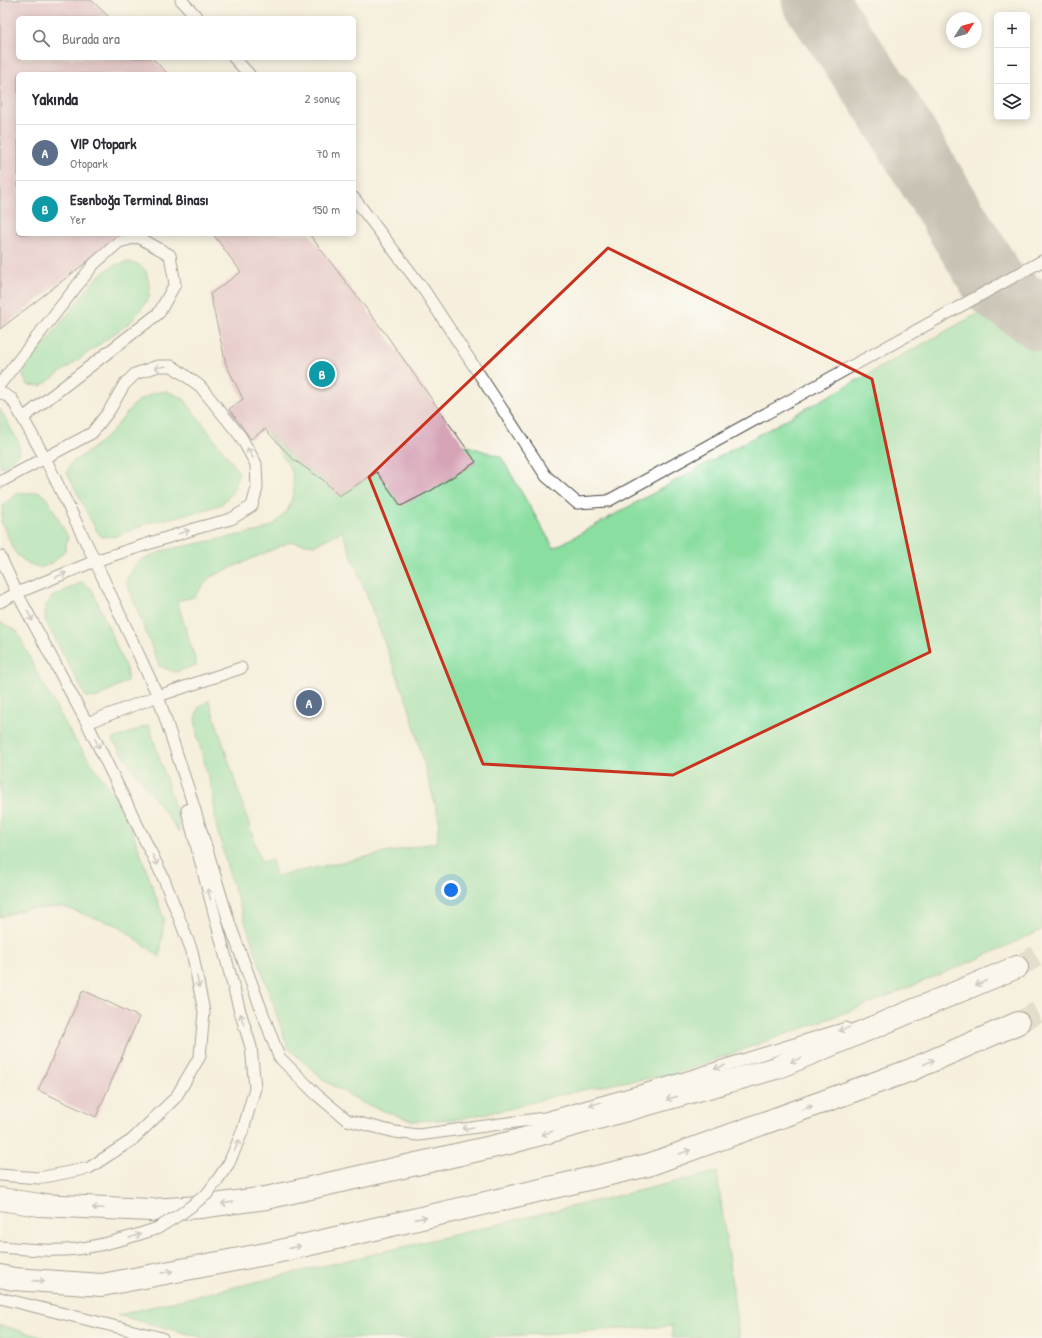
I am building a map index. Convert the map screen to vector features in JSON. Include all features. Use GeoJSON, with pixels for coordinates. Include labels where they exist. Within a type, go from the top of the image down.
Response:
{"type":"FeatureCollection","features":[{"type":"Feature","properties":{"kind":"street"},"geometry":{"type":"LineString","coordinates":[[0,1199],[40,1205],[151,1210],[200,1207],[273,1196],[509,1144],[776,1068],[1017,967]]}},
{"type":"Feature","properties":{"kind":"street"},"geometry":{"type":"LineString","coordinates":[[0,1276],[14,1279],[102,1285],[276,1252],[648,1165],[911,1070],[1018,1023]]}},
{"type":"Feature","properties":{"kind":"lane"},"geometry":{"type":"LineString","coordinates":[[182,0],[196,16]]}},
{"type":"Feature","properties":{"kind":"lane"},"geometry":{"type":"LineString","coordinates":[[236,60],[247,72]]}},
{"type":"Feature","properties":{"kind":"lane"},"geometry":{"type":"LineString","coordinates":[[356,201],[424,290],[546,476],[577,503],[608,501],[1042,261]]}},
{"type":"Feature","properties":{"kind":"lane"},"geometry":{"type":"LineString","coordinates":[[0,384],[94,264],[119,242],[138,237],[170,255],[175,284],[159,313],[23,418]]}},
{"type":"Feature","properties":{"kind":"lane"},"geometry":{"type":"LineString","coordinates":[[0,482],[92,433],[109,411],[124,385],[135,374],[158,366],[172,366],[200,386],[241,437],[256,464],[257,488],[252,506],[231,519],[95,560],[17,593],[0,602]]}},
{"type":"Feature","properties":{"kind":"lane"},"geometry":{"type":"LineString","coordinates":[[0,392],[12,399],[45,458],[95,560],[158,696],[230,925],[280,1057],[316,1094],[347,1120],[395,1132],[418,1135],[544,1118],[668,1083],[948,997]]}},
{"type":"Feature","properties":{"kind":"lane"},"geometry":{"type":"LineString","coordinates":[[0,556],[17,593],[87,723],[164,879],[192,951],[204,1012],[200,1056],[176,1097],[132,1140],[89,1168],[39,1178],[0,1174]]}},
{"type":"Feature","properties":{"kind":"lane"},"geometry":{"type":"LineString","coordinates":[[87,723],[158,696],[241,668]]}},
{"type":"Feature","properties":{"kind":"lane"},"geometry":{"type":"LineString","coordinates":[[0,1247],[32,1250],[76,1249],[127,1238],[158,1228],[182,1213],[207,1194],[229,1164],[240,1137],[255,1088],[250,1047],[158,696]]}},
{"type":"Feature","properties":{"kind":"lane"},"geometry":{"type":"LineString","coordinates":[[0,1298],[162,1338]]}},
{"type":"Feature","properties":{"kind":"highlighted area"},"geometry":{"type":"Polygon","coordinates":[[[608,248],[872,379],[930,652],[673,775],[483,764],[369,477],[608,248]]]}},
{"type":"Feature","properties":{"kind":"green space"},"geometry":{"type":"Polygon","coordinates":[[[126,262],[138,264],[146,271],[150,287],[149,298],[132,321],[41,386],[28,385],[23,376],[28,364],[98,276],[113,266],[126,262]]]}},
{"type":"Feature","properties":{"kind":"green space"},"geometry":{"type":"Polygon","coordinates":[[[1042,278],[1042,930],[973,961],[861,1007],[673,1075],[622,1082],[554,1096],[509,1109],[458,1119],[412,1121],[365,1104],[325,1081],[288,1048],[230,877],[216,825],[213,794],[197,735],[195,718],[199,707],[209,700],[261,862],[272,860],[276,876],[437,842],[439,819],[409,707],[342,531],[315,545],[290,542],[210,577],[194,597],[177,601],[197,665],[175,672],[159,666],[126,581],[137,562],[165,550],[260,531],[275,524],[288,509],[294,492],[292,471],[265,429],[294,460],[323,480],[339,496],[377,472],[432,490],[475,463],[462,444],[501,457],[554,548],[1042,278]]]}},
{"type":"Feature","properties":{"kind":"green space"},"geometry":{"type":"Polygon","coordinates":[[[167,391],[184,399],[239,472],[232,493],[222,504],[202,511],[148,523],[117,536],[101,537],[67,473],[71,463],[109,435],[135,403],[153,393],[167,391]]]}},
{"type":"Feature","properties":{"kind":"green space"},"geometry":{"type":"Polygon","coordinates":[[[0,409],[19,443],[19,454],[10,463],[0,468],[0,409]]]}},
{"type":"Feature","properties":{"kind":"green space"},"geometry":{"type":"Polygon","coordinates":[[[40,492],[48,500],[68,537],[65,550],[54,562],[41,568],[27,563],[16,554],[1,522],[3,505],[18,493],[40,492]]]}},
{"type":"Feature","properties":{"kind":"green space"},"geometry":{"type":"Polygon","coordinates":[[[82,582],[92,589],[127,671],[127,681],[96,698],[86,697],[45,620],[45,607],[52,597],[82,582]]]}},
{"type":"Feature","properties":{"kind":"green space"},"geometry":{"type":"Polygon","coordinates":[[[0,622],[17,631],[37,673],[72,735],[125,811],[164,919],[160,957],[119,926],[63,907],[25,909],[0,917],[0,622]]]}},
{"type":"Feature","properties":{"kind":"green space"},"geometry":{"type":"Polygon","coordinates":[[[149,725],[178,817],[179,832],[112,740],[149,725]]]}},
{"type":"Feature","properties":{"kind":"green space"},"geometry":{"type":"Polygon","coordinates":[[[717,1172],[739,1338],[672,1338],[672,1326],[472,1338],[204,1338],[117,1315],[717,1172]]]}},
{"type":"Feature","properties":{"kind":"green space"},"geometry":{"type":"Polygon","coordinates":[[[0,1325],[45,1338],[0,1338],[0,1325]]]}},
{"type":"Feature","properties":{"kind":"building"},"geometry":{"type":"Polygon","coordinates":[[[0,0],[91,0],[108,16],[16,16],[16,60],[154,60],[166,72],[16,72],[16,236],[120,236],[0,329],[0,0]]]}},
{"type":"Feature","properties":{"kind":"building"},"geometry":{"type":"Polygon","coordinates":[[[214,236],[311,236],[385,333],[476,462],[432,490],[401,506],[377,472],[339,496],[323,480],[294,460],[265,429],[251,439],[229,409],[243,399],[226,364],[210,294],[241,272],[214,236]]]}},
{"type":"Feature","properties":{"kind":"building"},"geometry":{"type":"Polygon","coordinates":[[[83,990],[139,1017],[96,1117],[38,1090],[83,990]]]}},
{"type":"Feature","properties":{"kind":"taxiway"},"geometry":{"type":"LineString","coordinates":[[814,0],[883,100],[996,287],[1042,319]]}},
{"type":"Feature","properties":{"kind":"tunnel"},"geometry":{"type":"LineString","coordinates":[[1017,967],[1042,953]]}},
{"type":"Feature","properties":{"kind":"tunnel"},"geometry":{"type":"LineString","coordinates":[[1018,1023],[1042,1010]]}},
{"type":"Feature","properties":{"kind":"place","name":"Esenboğa Terminal Binası"},"geometry":{"type":"Point","coordinates":[322,374]}},
{"type":"Feature","properties":{"kind":"place","name":"VIP Otopark"},"geometry":{"type":"Point","coordinates":[309,703]}}]}
